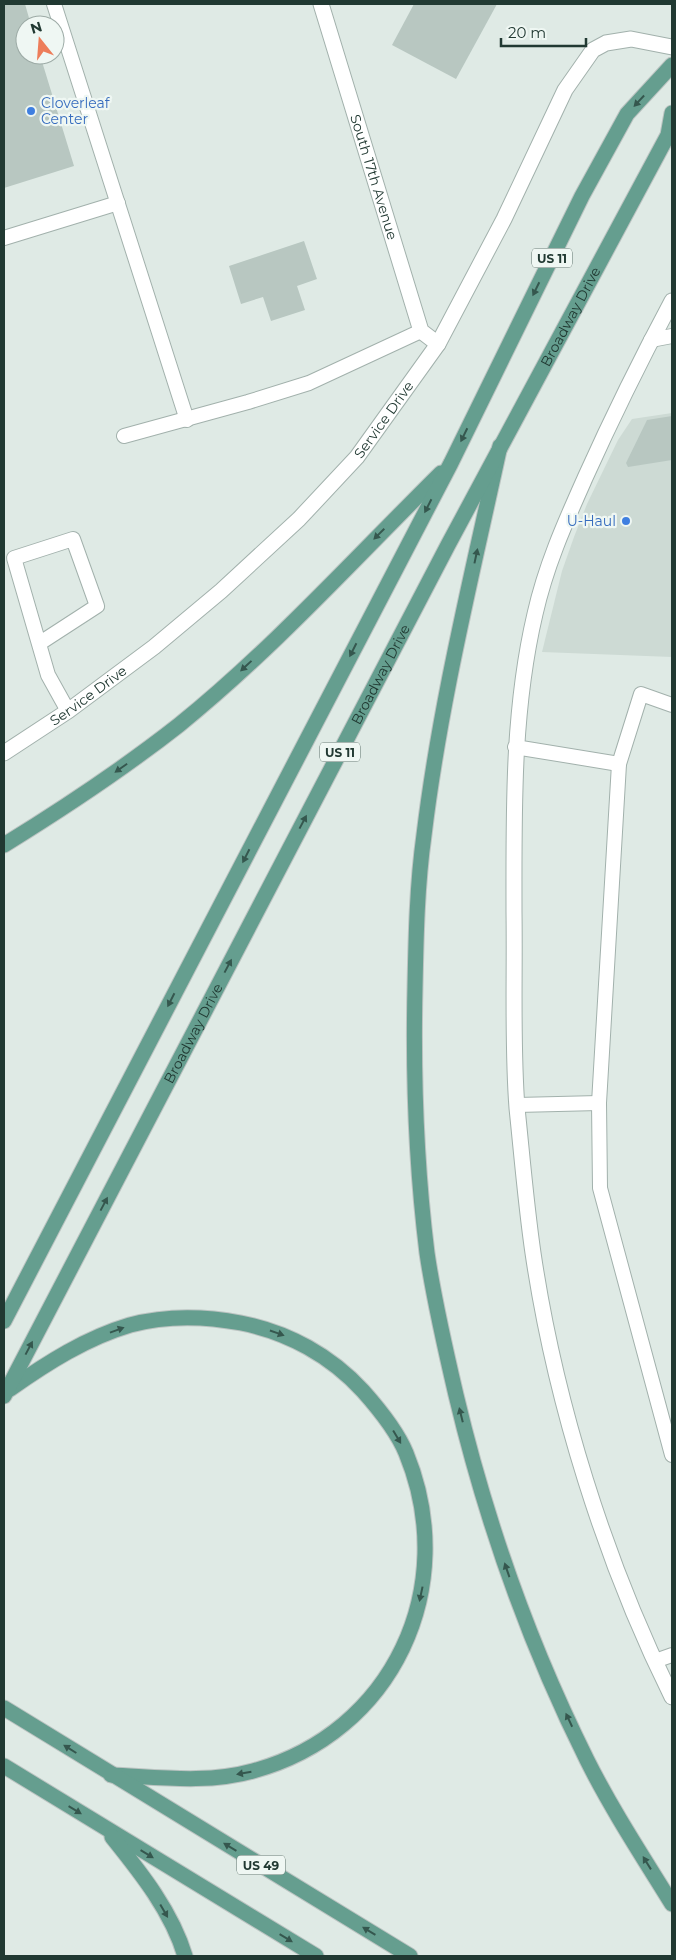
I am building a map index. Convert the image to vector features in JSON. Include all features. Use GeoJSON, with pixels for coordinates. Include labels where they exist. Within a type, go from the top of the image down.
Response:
{"type":"FeatureCollection","features":[{"type":"Feature","properties":{"kind":"main road","name":"US 11"},"geometry":{"type":"LineString","coordinates":[[4,1321],[451,463],[582,196],[627,114],[672,65]]}},
{"type":"Feature","properties":{"kind":"main road","name":"Broadway Drive"},"geometry":{"type":"LineString","coordinates":[[5,1393],[500,446],[668,135],[672,114]]}},
{"type":"Feature","properties":{"kind":"main road"},"geometry":{"type":"LineString","coordinates":[[500,446],[441,718],[423,838],[416,945],[413,1055],[418,1151],[427,1253],[445,1348],[468,1447],[492,1526],[521,1610],[588,1762],[672,1904]]}},
{"type":"Feature","properties":{"kind":"main road"},"geometry":{"type":"LineString","coordinates":[[4,844],[85,793],[133,760],[180,724],[282,632],[451,463]]}},
{"type":"Feature","properties":{"kind":"main road"},"geometry":{"type":"LineString","coordinates":[[5,1393],[43,1365],[72,1348],[130,1325],[161,1319],[188,1317],[219,1319],[253,1325],[281,1334],[306,1346],[330,1360],[354,1382],[374,1403],[391,1426],[405,1451],[416,1481],[423,1512],[426,1542],[425,1570],[421,1594],[412,1628],[399,1656],[364,1707],[342,1727],[319,1742],[290,1757],[250,1772],[215,1777],[180,1778],[111,1775]]}},
{"type":"Feature","properties":{"kind":"main road","name":"US 49"},"geometry":{"type":"LineString","coordinates":[[4,1708],[410,1956]]}},
{"type":"Feature","properties":{"kind":"main road"},"geometry":{"type":"LineString","coordinates":[[4,1766],[316,1956]]}},
{"type":"Feature","properties":{"kind":"main road"},"geometry":{"type":"LineString","coordinates":[[105,1828],[157,1898],[171,1923],[185,1956]]}},
{"type":"Feature","properties":{"kind":"street","name":"South 17th Avenue"},"geometry":{"type":"LineString","coordinates":[[320,4],[421,331]]}},
{"type":"Feature","properties":{"kind":"street","name":"Service Drive"},"geometry":{"type":"LineString","coordinates":[[4,753],[68,711],[154,647],[228,585],[299,519],[357,457],[438,344],[504,219],[565,90],[593,50],[606,43],[631,39],[672,47]]}},
{"type":"Feature","properties":{"kind":"street"},"geometry":{"type":"LineString","coordinates":[[672,301],[607,430],[553,551],[533,622],[523,677],[516,747],[514,842],[517,1105],[533,1254],[558,1379],[593,1502],[628,1597],[672,1697]]}},
{"type":"Feature","properties":{"kind":"street"},"geometry":{"type":"LineString","coordinates":[[421,331],[438,344]]}},
{"type":"Feature","properties":{"kind":"lane"},"geometry":{"type":"LineString","coordinates":[[54,4],[186,420]]}},
{"type":"Feature","properties":{"kind":"lane"},"geometry":{"type":"LineString","coordinates":[[4,238],[118,203]]}},
{"type":"Feature","properties":{"kind":"lane"},"geometry":{"type":"LineString","coordinates":[[124,436],[186,420],[309,383],[421,331]]}},
{"type":"Feature","properties":{"kind":"lane"},"geometry":{"type":"LineString","coordinates":[[651,340],[672,336]]}},
{"type":"Feature","properties":{"kind":"lane"},"geometry":{"type":"LineString","coordinates":[[40,644],[97,606],[73,539],[14,558],[48,675],[68,711]]}},
{"type":"Feature","properties":{"kind":"lane"},"geometry":{"type":"LineString","coordinates":[[672,706],[641,694],[619,764],[599,1103],[600,1188],[672,1455]]}},
{"type":"Feature","properties":{"kind":"lane"},"geometry":{"type":"LineString","coordinates":[[516,747],[619,764]]}},
{"type":"Feature","properties":{"kind":"lane"},"geometry":{"type":"LineString","coordinates":[[517,1105],[599,1103]]}},
{"type":"Feature","properties":{"kind":"lane"},"geometry":{"type":"LineString","coordinates":[[655,1661],[672,1655]]}},
{"type":"Feature","properties":{"kind":"shaded area","name":"U-Haul"},"geometry":{"type":"Polygon","coordinates":[[[672,413],[672,657],[542,652],[562,571],[574,537],[587,504],[618,440],[632,419],[672,413]]]}},
{"type":"Feature","properties":{"kind":"building","name":"Cloverleaf Center"},"geometry":{"type":"Polygon","coordinates":[[[4,4],[25,4],[28,15],[15,15],[15,65],[43,65],[74,166],[4,188],[4,4]]]}},
{"type":"Feature","properties":{"kind":"building"},"geometry":{"type":"Polygon","coordinates":[[[414,4],[497,4],[456,79],[392,45],[414,4]]]}},
{"type":"Feature","properties":{"kind":"building"},"geometry":{"type":"Polygon","coordinates":[[[304,241],[317,279],[297,286],[305,310],[271,321],[263,297],[241,304],[229,266],[304,241]]]}},
{"type":"Feature","properties":{"kind":"building"},"geometry":{"type":"Polygon","coordinates":[[[672,416],[672,460],[628,467],[626,463],[647,420],[672,416]]]}},
{"type":"Feature","properties":{"kind":"place","name":"Cloverleaf Center"},"geometry":{"type":"Point","coordinates":[31,111]}},
{"type":"Feature","properties":{"kind":"place","name":"U-Haul"},"geometry":{"type":"Point","coordinates":[626,521]}}]}
